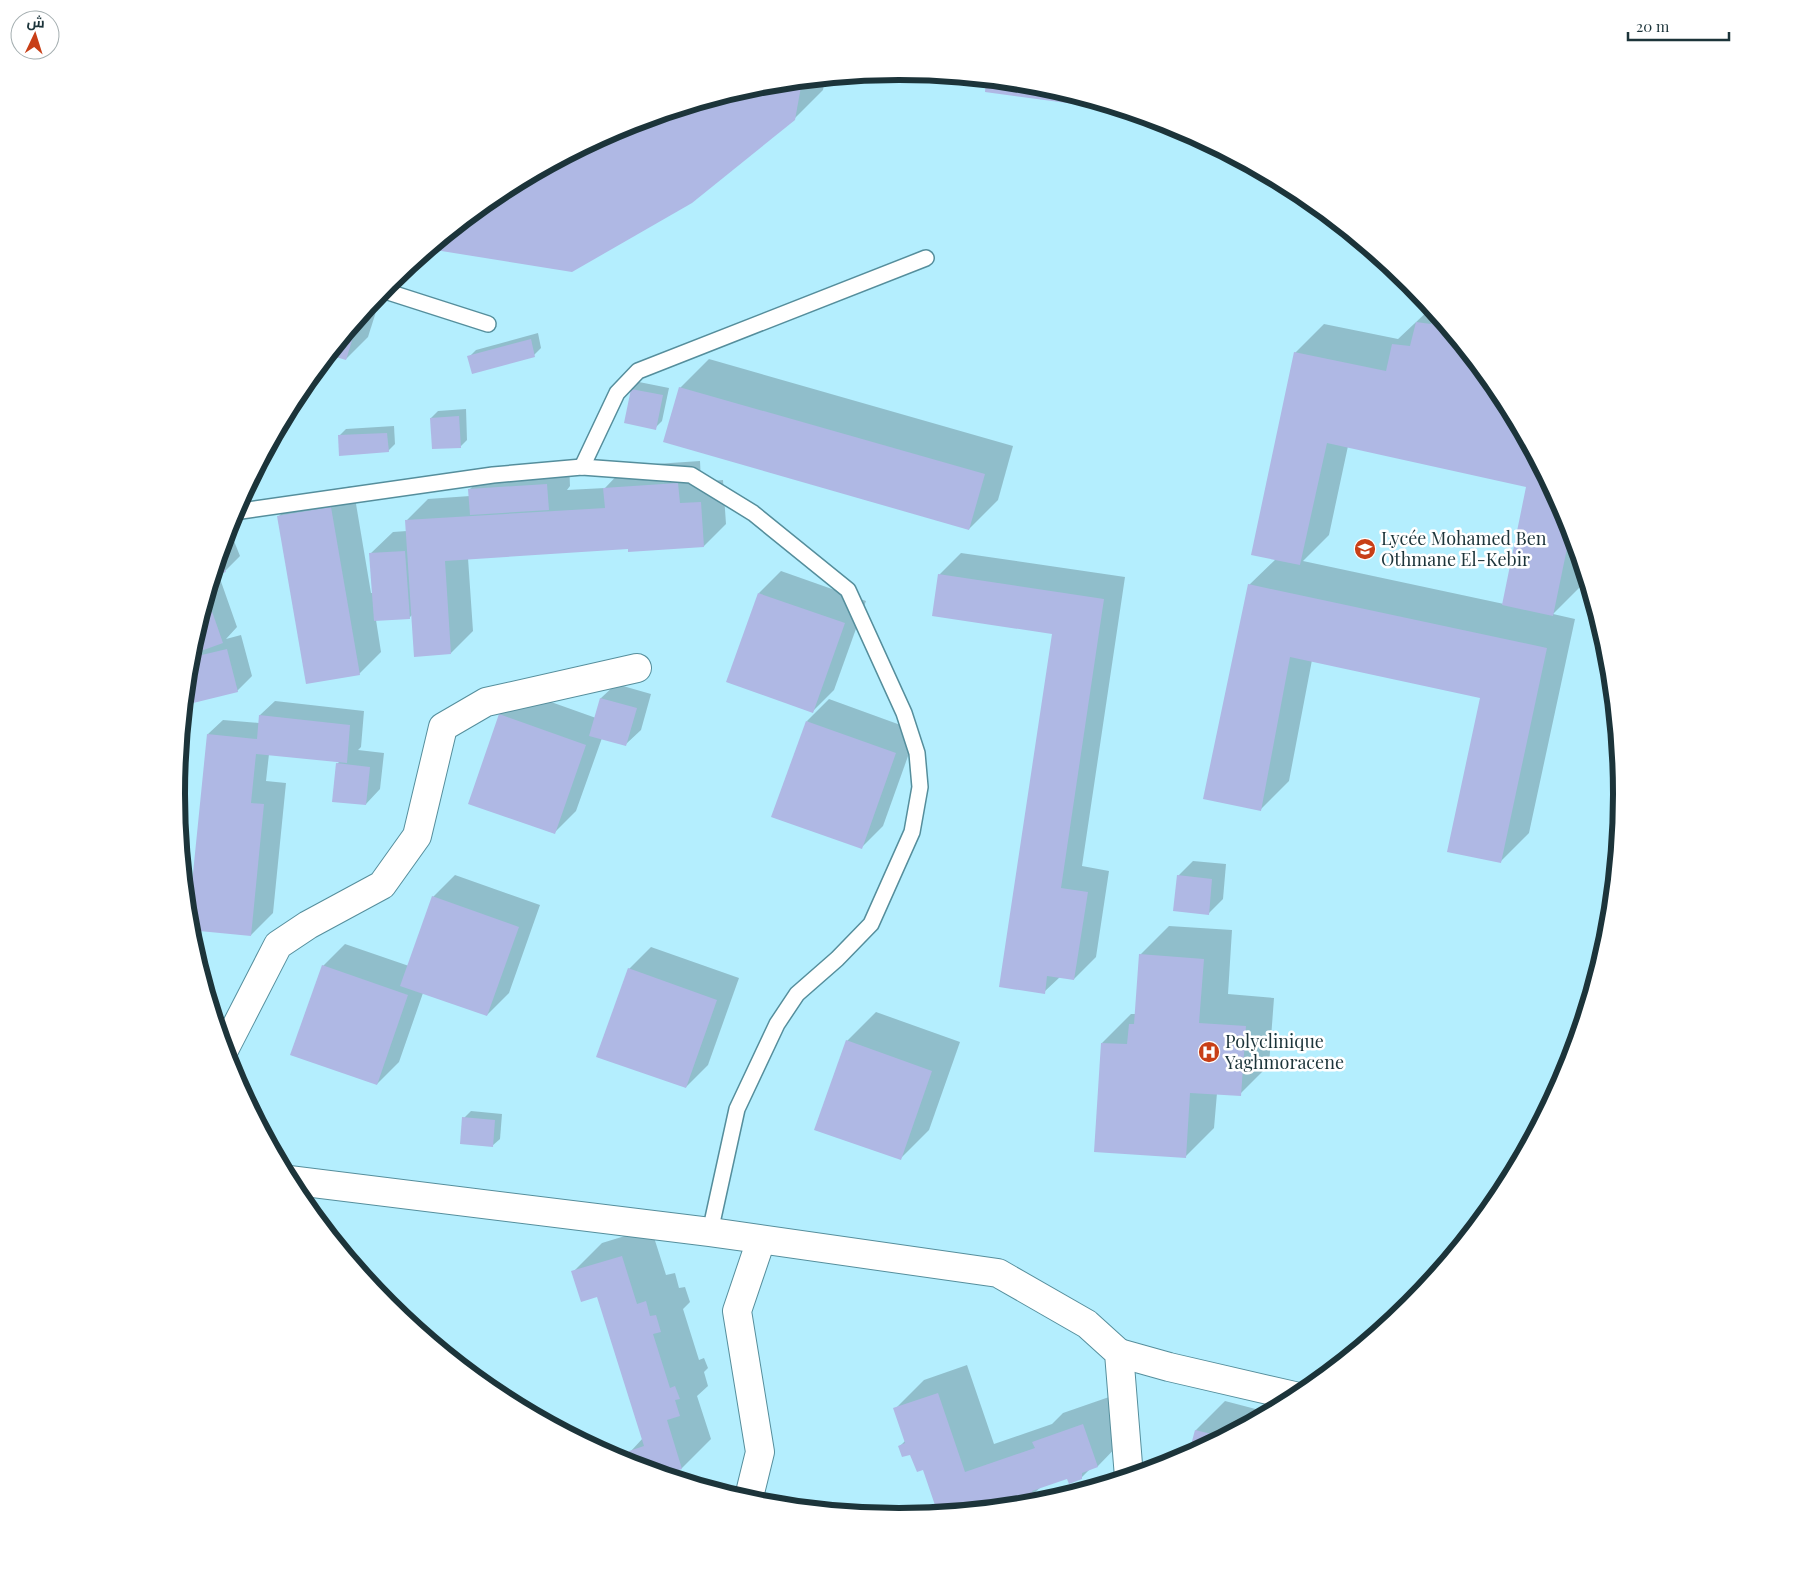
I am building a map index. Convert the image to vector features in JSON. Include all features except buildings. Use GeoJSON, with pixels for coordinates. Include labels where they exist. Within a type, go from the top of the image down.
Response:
{"type":"FeatureCollection","features":[{"type":"Feature","properties":{"kind":"street"},"geometry":{"type":"LineString","coordinates":[[229,1041],[278,945],[308,925],[382,884],[417,836],[443,727],[486,702],[637,668]]}},
{"type":"Feature","properties":{"kind":"street"},"geometry":{"type":"LineString","coordinates":[[299,1181],[710,1232],[998,1273],[1087,1324],[1118,1353],[1287,1394]]}},
{"type":"Feature","properties":{"kind":"street"},"geometry":{"type":"LineString","coordinates":[[750,1493],[760,1452],[737,1310],[761,1240]]}},
{"type":"Feature","properties":{"kind":"street"},"geometry":{"type":"LineString","coordinates":[[1118,1353],[1128,1471]]}},
{"type":"Feature","properties":{"kind":"lane"},"geometry":{"type":"LineString","coordinates":[[582,467],[617,393],[638,370],[926,258]]}},
{"type":"Feature","properties":{"kind":"lane"},"geometry":{"type":"LineString","coordinates":[[390,293],[488,324]]}},
{"type":"Feature","properties":{"kind":"lane"},"geometry":{"type":"LineString","coordinates":[[244,511],[493,475],[582,467],[691,475],[753,513],[848,590],[904,714],[917,752],[920,787],[912,832],[871,924],[837,959],[797,994],[777,1024],[737,1109],[710,1232]]}},
{"type":"Feature","properties":{"kind":"place","name":"Lycée Mohamed Ben Othmane El-Kebir"},"geometry":{"type":"Point","coordinates":[1365,549]}},
{"type":"Feature","properties":{"kind":"place","name":"Polyclinique Yaghmoracene"},"geometry":{"type":"Point","coordinates":[1209,1052]}}]}
